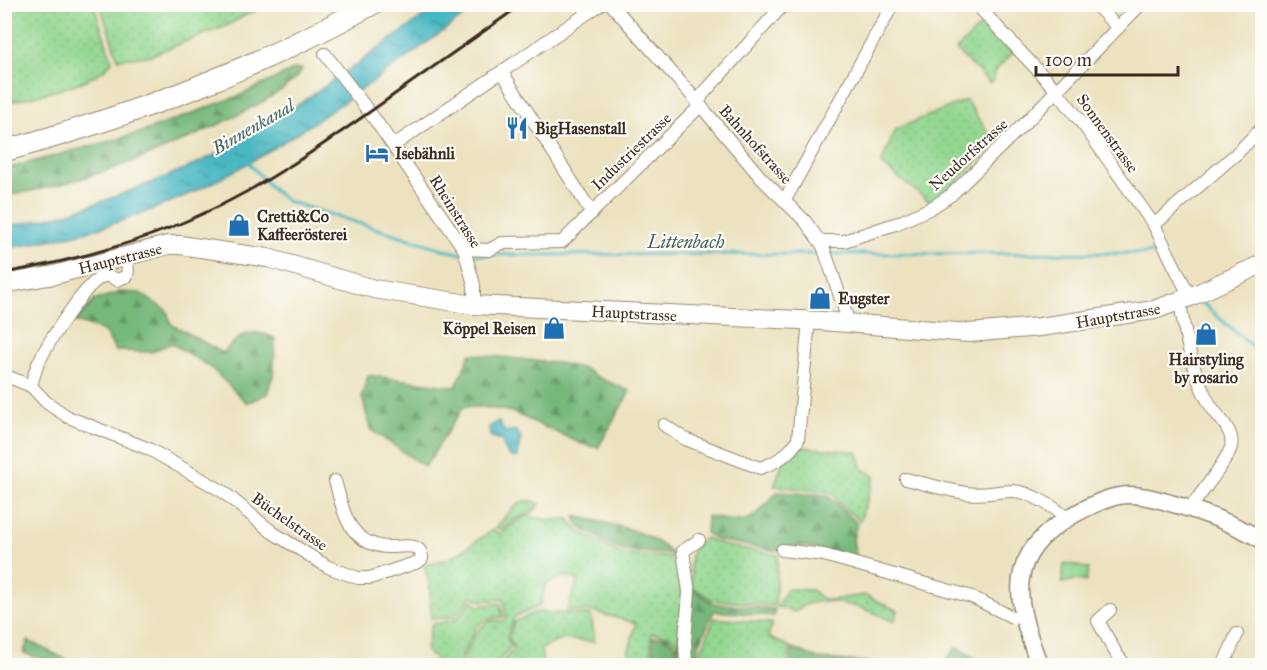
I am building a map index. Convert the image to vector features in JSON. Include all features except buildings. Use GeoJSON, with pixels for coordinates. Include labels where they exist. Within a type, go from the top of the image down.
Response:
{"type":"FeatureCollection","features":[{"type":"Feature","properties":{"kind":"highway"},"geometry":{"type":"LineString","coordinates":[[4,136],[138,97],[228,62],[289,34],[345,4]]}},
{"type":"Feature","properties":{"kind":"highway"},"geometry":{"type":"LineString","coordinates":[[4,151],[73,132],[184,94],[295,46],[372,4]]}},
{"type":"Feature","properties":{"kind":"main road","name":"Hauptstrasse"},"geometry":{"type":"LineString","coordinates":[[4,284],[54,275],[168,246],[195,246],[268,258],[374,289],[474,305],[845,322],[969,333],[1009,331],[1142,313],[1166,307],[1263,264]]}},
{"type":"Feature","properties":{"kind":"street"},"geometry":{"type":"LineString","coordinates":[[393,145],[601,4]]}},
{"type":"Feature","properties":{"kind":"street","name":"Bahnhofstrasse"},"geometry":{"type":"LineString","coordinates":[[611,4],[762,179],[805,220],[821,243],[830,264],[846,314],[845,322]]}},
{"type":"Feature","properties":{"kind":"street","name":"Industriestrasse"},"geometry":{"type":"LineString","coordinates":[[466,254],[489,250],[502,243],[562,242],[696,110],[702,95],[784,4]]}},
{"type":"Feature","properties":{"kind":"street"},"geometry":{"type":"LineString","coordinates":[[785,200],[893,4]]}},
{"type":"Feature","properties":{"kind":"street","name":"Sonnenstrasse"},"geometry":{"type":"LineString","coordinates":[[976,4],[1057,91],[1154,225],[1185,299],[1195,375],[1212,409],[1230,433],[1231,447],[1222,464],[1190,508]]}},
{"type":"Feature","properties":{"kind":"street"},"geometry":{"type":"LineString","coordinates":[[1095,4],[1118,28]]}},
{"type":"Feature","properties":{"kind":"street","name":"Neudorfstrasse"},"geometry":{"type":"LineString","coordinates":[[821,243],[844,241],[898,223],[931,208],[964,183],[1141,4]]}},
{"type":"Feature","properties":{"kind":"street","name":"Rheinstrasse"},"geometry":{"type":"LineString","coordinates":[[328,58],[393,145],[466,254],[474,285],[474,305]]}},
{"type":"Feature","properties":{"kind":"street"},"geometry":{"type":"LineString","coordinates":[[502,72],[592,213]]}},
{"type":"Feature","properties":{"kind":"street"},"geometry":{"type":"LineString","coordinates":[[1154,225],[1263,128]]}},
{"type":"Feature","properties":{"kind":"street"},"geometry":{"type":"LineString","coordinates":[[30,386],[38,364],[51,342],[78,300],[91,285],[103,276],[110,276],[117,280],[127,276],[125,256]]}},
{"type":"Feature","properties":{"kind":"street"},"geometry":{"type":"LineString","coordinates":[[664,425],[696,443],[760,468],[772,464],[792,449],[798,440],[808,320]]}},
{"type":"Feature","properties":{"kind":"street","name":"Büchelstrasse"},"geometry":{"type":"LineString","coordinates":[[4,375],[30,386],[46,402],[68,417],[149,449],[222,491],[272,532],[328,567],[358,578],[370,578],[418,562],[422,558],[418,549],[411,546],[387,548],[369,543],[356,534],[349,525],[335,481]]}},
{"type":"Feature","properties":{"kind":"street"},"geometry":{"type":"LineString","coordinates":[[906,479],[981,495],[1016,491],[1030,495],[1061,512],[1067,519]]}},
{"type":"Feature","properties":{"kind":"street"},"geometry":{"type":"LineString","coordinates":[[1040,666],[1022,616],[1020,586],[1024,563],[1042,537],[1091,505],[1115,496],[1148,497],[1213,515],[1263,540]]}},
{"type":"Feature","properties":{"kind":"street"},"geometry":{"type":"LineString","coordinates":[[686,666],[685,641],[689,592],[683,551],[699,540]]}},
{"type":"Feature","properties":{"kind":"street"},"geometry":{"type":"LineString","coordinates":[[782,550],[824,555],[972,597],[1012,617],[1022,616]]}},
{"type":"Feature","properties":{"kind":"street"},"geometry":{"type":"LineString","coordinates":[[1110,610],[1098,621],[1116,655],[1126,666]]}},
{"type":"Feature","properties":{"kind":"street"},"geometry":{"type":"LineString","coordinates":[[1223,666],[1237,634]]}},
{"type":"Feature","properties":{"kind":"green space"},"geometry":{"type":"Polygon","coordinates":[[[100,4],[265,5],[226,26],[149,56],[118,59],[100,4]]]}},
{"type":"Feature","properties":{"kind":"green space"},"geometry":{"type":"Polygon","coordinates":[[[17,5],[94,5],[112,61],[93,77],[79,83],[5,103],[5,12],[17,5]]]}},
{"type":"Feature","properties":{"kind":"green space"},"geometry":{"type":"Polygon","coordinates":[[[984,23],[1013,53],[994,72],[994,79],[990,83],[956,50],[984,23]]]}},
{"type":"Feature","properties":{"kind":"green space"},"geometry":{"type":"Polygon","coordinates":[[[295,69],[302,69],[292,81],[273,95],[186,139],[132,162],[74,181],[5,196],[5,169],[143,132],[243,94],[295,69]]]}},
{"type":"Feature","properties":{"kind":"green space"},"geometry":{"type":"Polygon","coordinates":[[[966,100],[993,140],[993,146],[947,192],[930,202],[881,164],[896,129],[966,100]]]}},
{"type":"Feature","properties":{"kind":"green space"},"geometry":{"type":"Polygon","coordinates":[[[120,292],[140,293],[167,311],[171,324],[223,353],[246,334],[258,333],[275,338],[274,372],[267,394],[247,403],[210,367],[171,343],[152,352],[116,351],[104,331],[75,322],[95,300],[120,292]]]}},
{"type":"Feature","properties":{"kind":"green space"},"geometry":{"type":"Polygon","coordinates":[[[470,354],[558,363],[585,369],[597,377],[630,391],[598,448],[582,444],[512,412],[483,407],[463,407],[425,467],[370,429],[362,396],[368,375],[456,387],[470,354]]]}},
{"type":"Feature","properties":{"kind":"green space"},"geometry":{"type":"Polygon","coordinates":[[[802,447],[857,452],[863,469],[875,476],[860,521],[838,502],[832,492],[774,486],[782,464],[802,447]]]}},
{"type":"Feature","properties":{"kind":"green space"},"geometry":{"type":"Polygon","coordinates":[[[777,492],[827,495],[857,523],[853,540],[857,559],[804,546],[784,547],[776,551],[717,540],[706,533],[707,516],[732,521],[747,519],[760,511],[777,492]]]}},
{"type":"Feature","properties":{"kind":"green space"},"geometry":{"type":"Polygon","coordinates":[[[524,501],[540,504],[532,513],[517,518],[501,530],[495,528],[514,507],[524,501]]]}},
{"type":"Feature","properties":{"kind":"green space"},"geometry":{"type":"Polygon","coordinates":[[[527,516],[549,520],[569,519],[578,531],[623,555],[675,557],[683,590],[677,648],[670,636],[651,633],[651,665],[625,665],[636,623],[590,611],[567,611],[578,580],[565,576],[546,584],[540,606],[514,617],[507,637],[511,646],[496,664],[469,665],[463,658],[477,631],[489,621],[503,621],[506,618],[503,599],[482,601],[472,596],[454,617],[431,619],[430,586],[424,566],[453,557],[493,530],[500,534],[527,516]]]}},
{"type":"Feature","properties":{"kind":"green space"},"geometry":{"type":"Polygon","coordinates":[[[575,516],[640,533],[672,554],[623,551],[579,527],[575,516]]]}},
{"type":"Feature","properties":{"kind":"green space"},"geometry":{"type":"Polygon","coordinates":[[[706,538],[723,545],[778,555],[775,606],[713,600],[693,588],[691,554],[694,548],[706,538]]]}},
{"type":"Feature","properties":{"kind":"green space"},"geometry":{"type":"Polygon","coordinates":[[[1066,563],[1089,569],[1086,582],[1075,580],[1062,583],[1066,563]]]}},
{"type":"Feature","properties":{"kind":"green space"},"geometry":{"type":"Polygon","coordinates":[[[787,589],[812,590],[821,598],[831,600],[865,595],[898,611],[894,622],[863,609],[840,603],[807,604],[795,612],[777,607],[787,589]]]}},
{"type":"Feature","properties":{"kind":"green space"},"geometry":{"type":"Polygon","coordinates":[[[693,590],[715,604],[775,609],[774,616],[714,611],[699,645],[697,665],[654,665],[653,637],[668,637],[677,653],[693,590]]]}},
{"type":"Feature","properties":{"kind":"green space"},"geometry":{"type":"Polygon","coordinates":[[[472,600],[479,606],[500,603],[503,617],[487,619],[476,627],[460,659],[464,665],[442,665],[426,651],[431,624],[456,620],[472,600]]]}},
{"type":"Feature","properties":{"kind":"green space"},"geometry":{"type":"Polygon","coordinates":[[[536,612],[591,615],[595,642],[562,639],[541,649],[543,665],[500,665],[514,648],[509,639],[514,622],[536,612]]]}},
{"type":"Feature","properties":{"kind":"green space"},"geometry":{"type":"Polygon","coordinates":[[[714,618],[772,623],[768,637],[790,647],[788,665],[700,665],[703,647],[714,618]]]}},
{"type":"Feature","properties":{"kind":"green space"},"geometry":{"type":"Polygon","coordinates":[[[28,641],[78,665],[60,665],[23,653],[28,641]]]}},
{"type":"Feature","properties":{"kind":"green space"},"geometry":{"type":"Polygon","coordinates":[[[957,647],[985,665],[941,665],[957,647]]]}},
{"type":"Feature","properties":{"kind":"green space"},"geometry":{"type":"Polygon","coordinates":[[[792,648],[820,659],[885,665],[791,665],[792,648]]]}},
{"type":"Feature","properties":{"kind":"water"},"geometry":{"type":"Polygon","coordinates":[[[440,5],[480,5],[316,121],[247,164],[196,191],[128,219],[93,230],[5,249],[4,226],[48,218],[91,205],[172,174],[224,150],[307,99],[440,5]]]}},
{"type":"Feature","properties":{"kind":"water"},"geometry":{"type":"Polygon","coordinates":[[[498,421],[505,432],[515,430],[521,437],[518,457],[511,457],[502,441],[490,436],[489,427],[498,421]]]}},
{"type":"Feature","properties":{"kind":"waterway","name":"Littenbach"},"geometry":{"type":"LineString","coordinates":[[247,161],[273,190],[287,201],[462,254]]}},
{"type":"Feature","properties":{"kind":"waterway","name":"Littenbach"},"geometry":{"type":"LineString","coordinates":[[829,254],[1153,253],[1159,255]]}},
{"type":"Feature","properties":{"kind":"waterway","name":"Littenbach"},"geometry":{"type":"LineString","coordinates":[[469,255],[822,254]]}},
{"type":"Feature","properties":{"kind":"waterway","name":"Littenbach"},"geometry":{"type":"LineString","coordinates":[[1202,303],[1262,355]]}},
{"type":"Feature","properties":{"kind":"railway"},"geometry":{"type":"LineString","coordinates":[[4,273],[79,257],[128,243],[224,204],[271,178],[315,149],[522,4]]}},
{"type":"Feature","properties":{"kind":"place","name":"BigHasenstall"},"geometry":{"type":"Point","coordinates":[517,128]}},
{"type":"Feature","properties":{"kind":"place","name":"Isebähnli"},"geometry":{"type":"Point","coordinates":[377,153]}},
{"type":"Feature","properties":{"kind":"place","name":"Cretti&Co Kaffeerösterei"},"geometry":{"type":"Point","coordinates":[239,225]}},
{"type":"Feature","properties":{"kind":"place","name":"Eugster"},"geometry":{"type":"Point","coordinates":[820,298]}},
{"type":"Feature","properties":{"kind":"place","name":"Köppel Reisen"},"geometry":{"type":"Point","coordinates":[554,328]}},
{"type":"Feature","properties":{"kind":"place","name":"Hairstyling by rosario"},"geometry":{"type":"Point","coordinates":[1206,334]}},
{"type":"Feature","properties":{"kind":"water label","name":"Binnenkanal"},"geometry":{"type":"Point","coordinates":[253,127]}}]}
